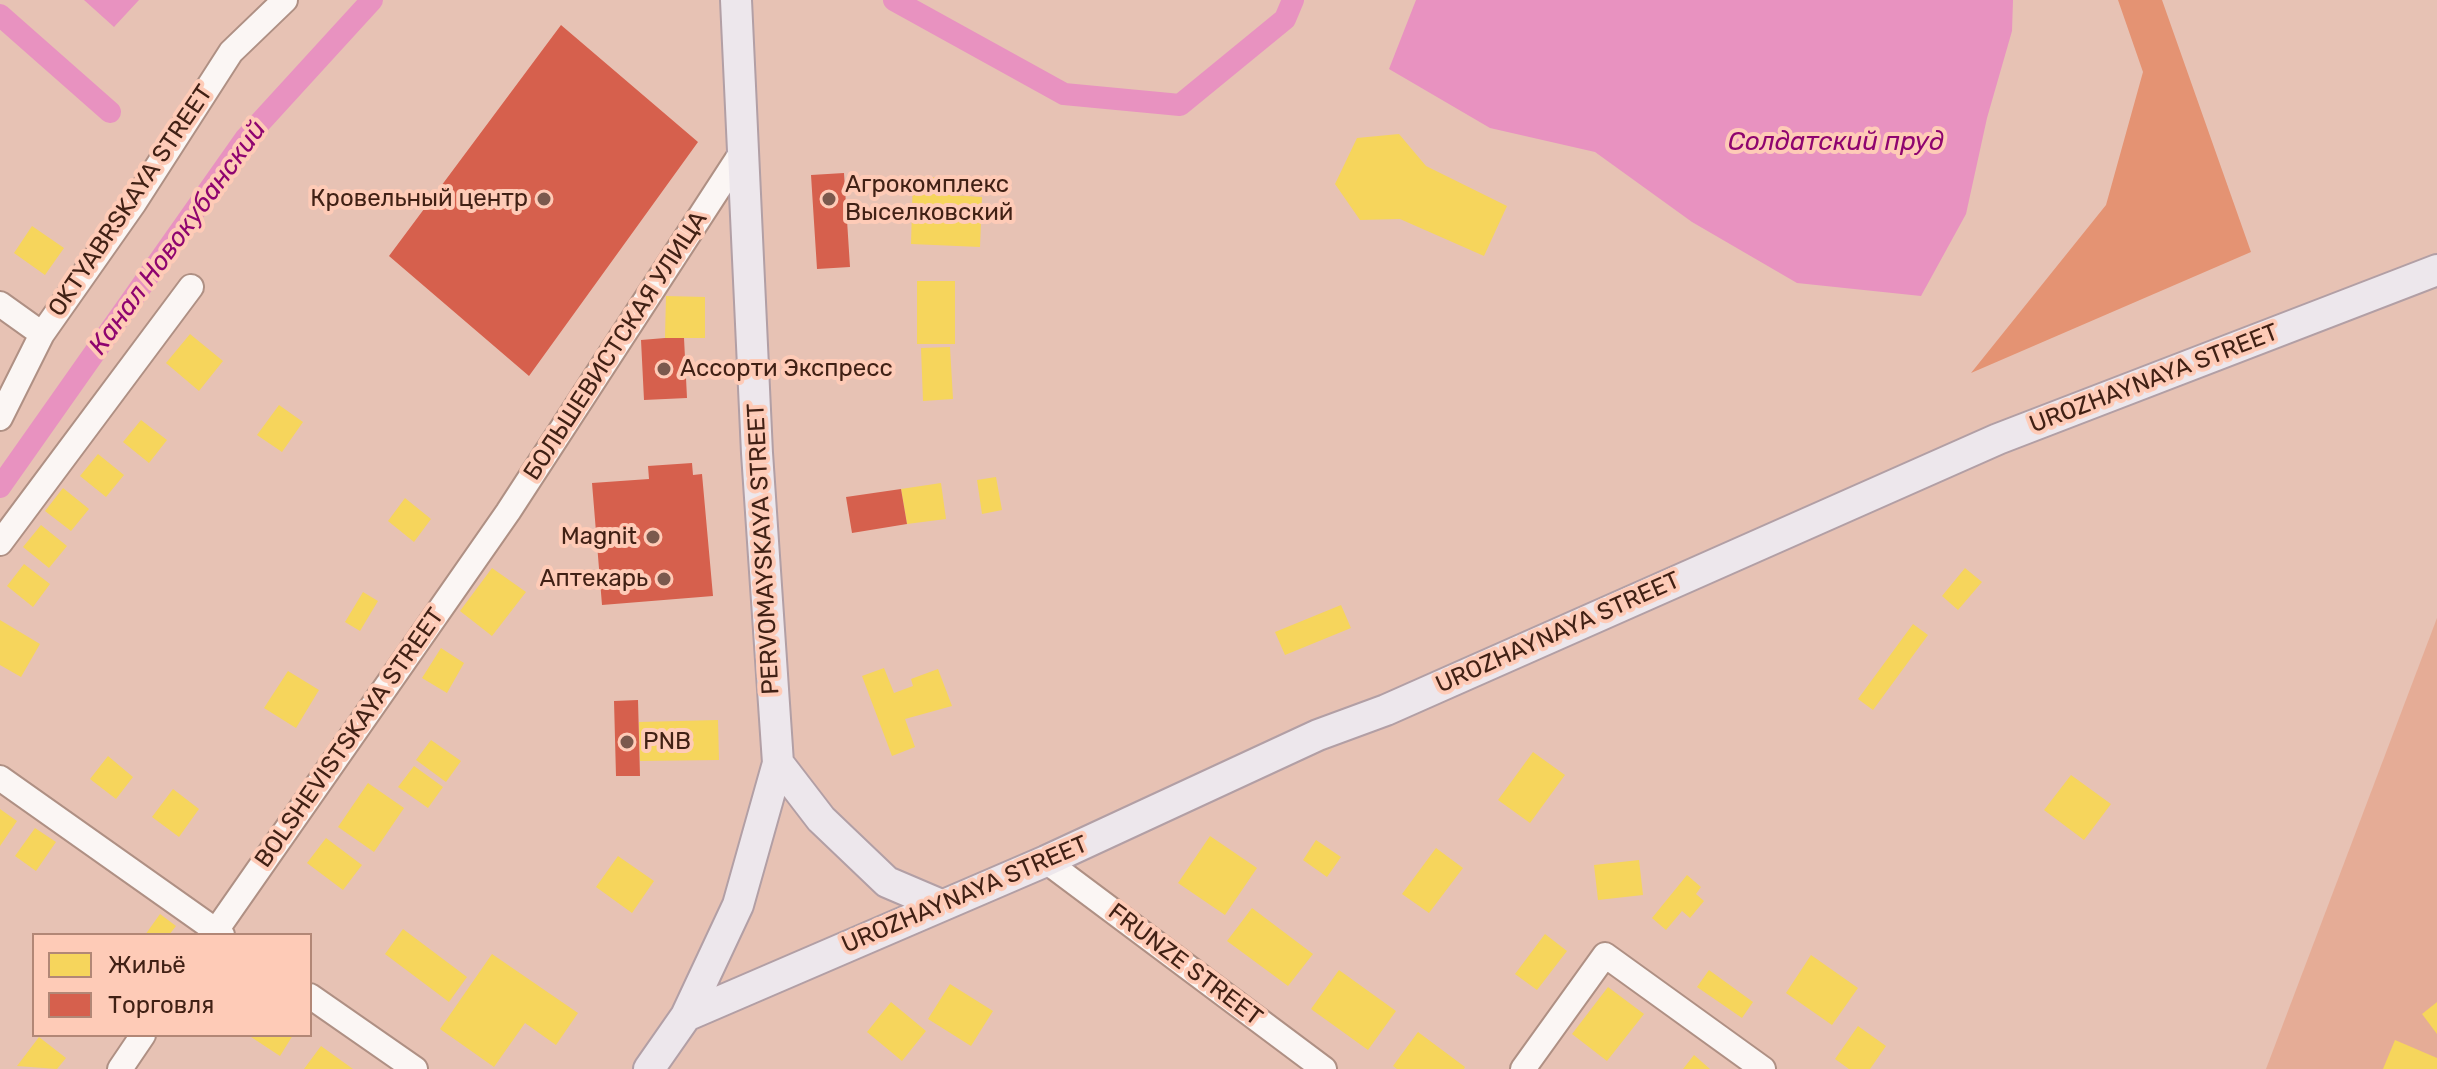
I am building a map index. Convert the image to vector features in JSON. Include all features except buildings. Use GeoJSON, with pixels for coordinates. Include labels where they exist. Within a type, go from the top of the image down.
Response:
{"type":"FeatureCollection","features":[{"type":"Feature","properties":{"kind":"main road","name":"PERVOMAYSKAYA STREET"},"geometry":{"type":"LineString","coordinates":[[649,1069],[686,1016],[738,905],[778,763],[757,453],[736,0]]}},
{"type":"Feature","properties":{"kind":"main road","name":"UROZHAYNAYA STREET"},"geometry":{"type":"LineString","coordinates":[[686,1016],[1046,861],[1318,735],[1386,710],[1998,439],[2437,270]]}},
{"type":"Feature","properties":{"kind":"main road"},"geometry":{"type":"LineString","coordinates":[[778,763],[821,819],[887,882],[941,905]]}},
{"type":"Feature","properties":{"kind":"street","name":"OKTYABRSKAYA STREET"},"geometry":{"type":"LineString","coordinates":[[0,418],[42,334],[134,203],[231,52],[285,0]]}},
{"type":"Feature","properties":{"kind":"street","name":"БОЛЬШЕВИСТСКАЯ УЛИЦА"},"geometry":{"type":"LineString","coordinates":[[218,933],[508,512],[744,149]]}},
{"type":"Feature","properties":{"kind":"street"},"geometry":{"type":"LineString","coordinates":[[0,543],[191,287]]}},
{"type":"Feature","properties":{"kind":"street"},"geometry":{"type":"LineString","coordinates":[[0,304],[42,334]]}},
{"type":"Feature","properties":{"kind":"street"},"geometry":{"type":"LineString","coordinates":[[0,778],[216,933]]}},
{"type":"Feature","properties":{"kind":"street","name":"FRUNZE STREET"},"geometry":{"type":"LineString","coordinates":[[1046,861],[1324,1069]]}},
{"type":"Feature","properties":{"kind":"street"},"geometry":{"type":"LineString","coordinates":[[1523,1069],[1605,955],[1763,1069]]}},
{"type":"Feature","properties":{"kind":"street"},"geometry":{"type":"LineString","coordinates":[[312,997],[415,1069]]}},
{"type":"Feature","properties":{"kind":"street"},"geometry":{"type":"LineString","coordinates":[[120,1069],[142,1037]]}},
{"type":"Feature","properties":{"kind":"shaded area"},"geometry":{"type":"Polygon","coordinates":[[[2118,0],[2162,0],[2251,252],[1971,373],[2106,205],[2143,72],[2118,0]]]}},
{"type":"Feature","properties":{"kind":"shaded area"},"geometry":{"type":"Polygon","coordinates":[[[2437,618],[2437,1069],[2266,1069],[2437,618]]]}},
{"type":"Feature","properties":{"kind":"water"},"geometry":{"type":"Polygon","coordinates":[[[84,0],[139,0],[114,27],[84,0]]]}},
{"type":"Feature","properties":{"kind":"water","name":"Солдатский пруд"},"geometry":{"type":"Polygon","coordinates":[[[1416,0],[2013,0],[2012,31],[1987,118],[1966,214],[1921,296],[1797,283],[1692,222],[1595,152],[1490,128],[1389,69],[1416,0]]]}},
{"type":"Feature","properties":{"kind":"waterway","name":"Канал Новокубанский"},"geometry":{"type":"LineString","coordinates":[[0,487],[245,139],[372,0]]}},
{"type":"Feature","properties":{"kind":"waterway","name":"Канал Новокубанский"},"geometry":{"type":"LineString","coordinates":[[894,0],[1064,94],[1180,105],[1285,19],[1293,0]]}},
{"type":"Feature","properties":{"kind":"waterway"},"geometry":{"type":"LineString","coordinates":[[0,15],[110,112]]}},
{"type":"Feature","properties":{"kind":"place","name":"Кровельный центр"},"geometry":{"type":"Point","coordinates":[544,199]}},
{"type":"Feature","properties":{"kind":"place","name":"Агрокомплекс Выселковский"},"geometry":{"type":"Point","coordinates":[829,199]}},
{"type":"Feature","properties":{"kind":"place","name":"Ассорти Экспресс"},"geometry":{"type":"Point","coordinates":[664,369]}},
{"type":"Feature","properties":{"kind":"place","name":"Magnit"},"geometry":{"type":"Point","coordinates":[653,537]}},
{"type":"Feature","properties":{"kind":"place","name":"Аптекарь"},"geometry":{"type":"Point","coordinates":[664,579]}},
{"type":"Feature","properties":{"kind":"place","name":"PNB"},"geometry":{"type":"Point","coordinates":[627,742]}}]}
